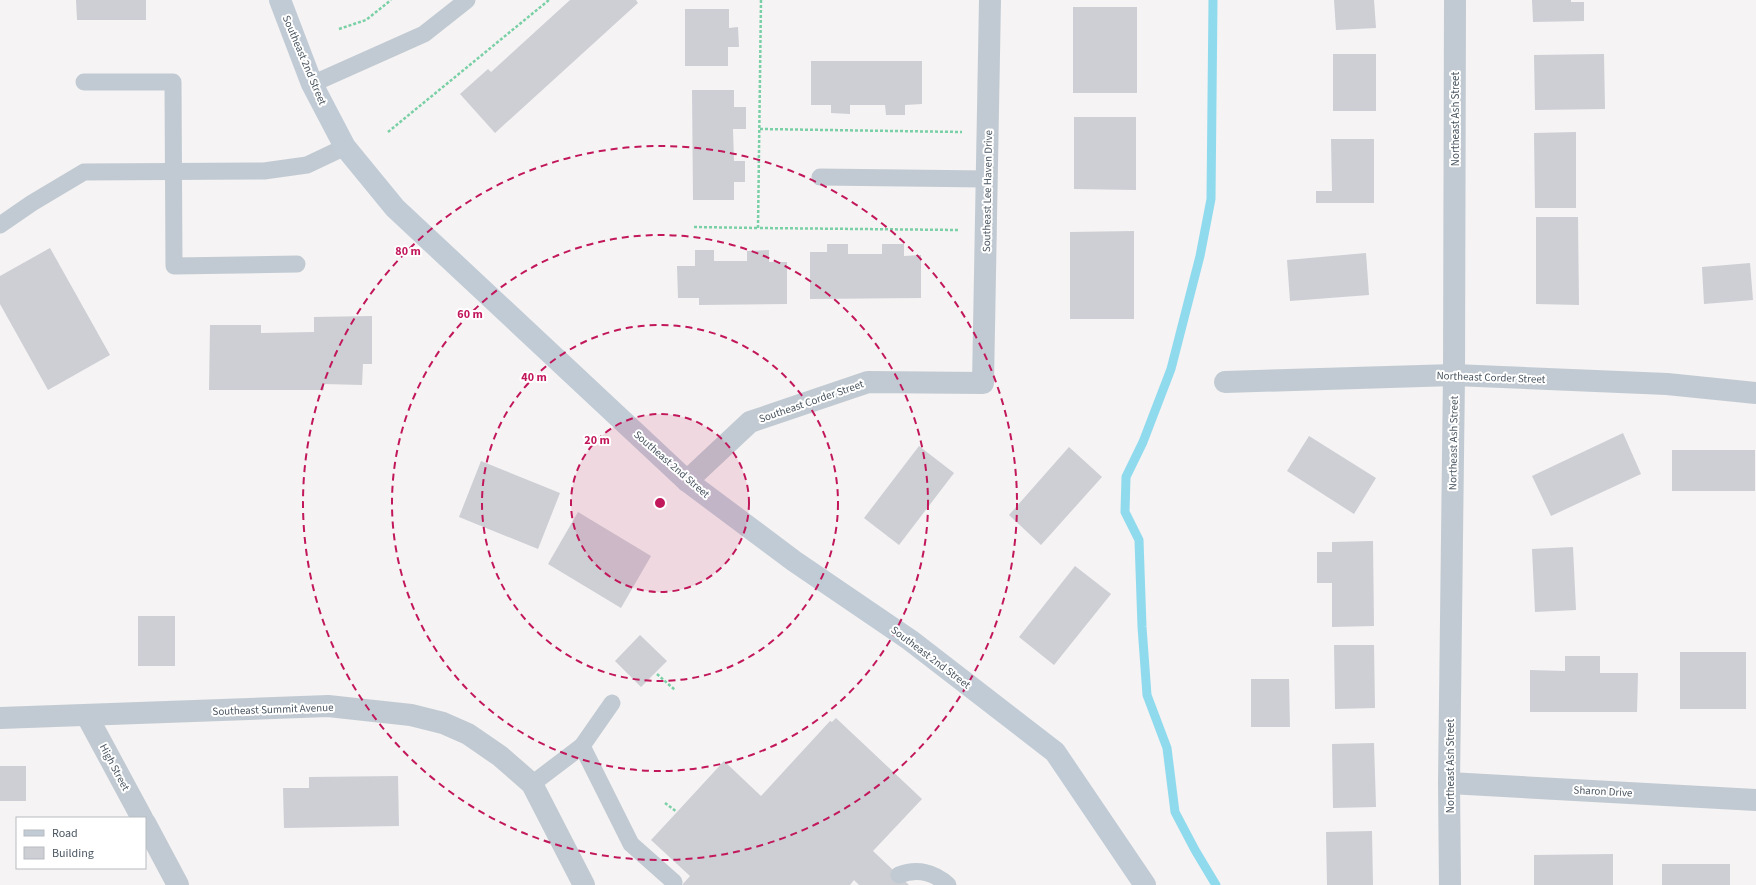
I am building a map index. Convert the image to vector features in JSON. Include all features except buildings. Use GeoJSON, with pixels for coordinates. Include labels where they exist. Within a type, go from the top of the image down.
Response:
{"type":"FeatureCollection","features":[{"type":"Feature","properties":{"kind":"street","name":"Southeast 2nd Street"},"geometry":{"type":"LineString","coordinates":[[280,0],[312,84],[345,147],[395,208],[687,481],[794,562],[910,640],[1055,752],[1145,885]]}},
{"type":"Feature","properties":{"kind":"street","name":"Southeast Lee Haven Drive"},"geometry":{"type":"LineString","coordinates":[[983,383],[990,0]]}},
{"type":"Feature","properties":{"kind":"street","name":"Northeast Ash Street"},"geometry":{"type":"LineString","coordinates":[[1450,885],[1449,783],[1454,375],[1455,0]]}},
{"type":"Feature","properties":{"kind":"street","name":"Northeast Corder Street"},"geometry":{"type":"LineString","coordinates":[[1225,382],[1454,375],[1667,384],[1756,393]]}},
{"type":"Feature","properties":{"kind":"street","name":"Southeast Corder Street"},"geometry":{"type":"LineString","coordinates":[[687,481],[750,422],[868,382],[983,383]]}},
{"type":"Feature","properties":{"kind":"street","name":"Southeast Summit Avenue"},"geometry":{"type":"LineString","coordinates":[[0,718],[328,706],[411,715],[443,723],[468,734],[500,756],[532,784],[584,885]]}},
{"type":"Feature","properties":{"kind":"street","name":"High Street"},"geometry":{"type":"LineString","coordinates":[[87,716],[141,817]]}},
{"type":"Feature","properties":{"kind":"street","name":"Sharon Drive"},"geometry":{"type":"LineString","coordinates":[[1449,783],[1756,800]]}},
{"type":"Feature","properties":{"kind":"street"},"geometry":{"type":"LineString","coordinates":[[146,825],[178,885]]}},
{"type":"Feature","properties":{"kind":"lane"},"geometry":{"type":"LineString","coordinates":[[312,84],[424,34],[467,0]]}},
{"type":"Feature","properties":{"kind":"lane"},"geometry":{"type":"LineString","coordinates":[[84,82],[173,82],[174,266],[297,264]]}},
{"type":"Feature","properties":{"kind":"lane"},"geometry":{"type":"LineString","coordinates":[[0,225],[32,203],[84,172],[264,171],[307,165],[345,147]]}},
{"type":"Feature","properties":{"kind":"lane"},"geometry":{"type":"LineString","coordinates":[[820,176],[987,179]]}},
{"type":"Feature","properties":{"kind":"lane"},"geometry":{"type":"LineString","coordinates":[[532,784],[582,746],[612,702]]}},
{"type":"Feature","properties":{"kind":"lane"},"geometry":{"type":"LineString","coordinates":[[582,746],[631,844],[674,882]]}},
{"type":"Feature","properties":{"kind":"lane"},"geometry":{"type":"LineString","coordinates":[[899,875],[915,871],[925,872],[934,875],[948,885]]}},
{"type":"Feature","properties":{"kind":"path"},"geometry":{"type":"LineString","coordinates":[[339,29],[366,20],[391,0]]}},
{"type":"Feature","properties":{"kind":"path"},"geometry":{"type":"LineString","coordinates":[[388,132],[549,0]]}},
{"type":"Feature","properties":{"kind":"path"},"geometry":{"type":"LineString","coordinates":[[760,130],[964,132]]}},
{"type":"Feature","properties":{"kind":"path"},"geometry":{"type":"LineString","coordinates":[[694,227],[758,228]]}},
{"type":"Feature","properties":{"kind":"path"},"geometry":{"type":"LineString","coordinates":[[657,674],[675,690]]}},
{"type":"Feature","properties":{"kind":"path"},"geometry":{"type":"LineString","coordinates":[[665,803],[677,812]]}},
{"type":"Feature","properties":{"kind":"waterway"},"geometry":{"type":"LineString","coordinates":[[1213,0],[1211,199],[1200,256],[1171,369],[1143,442],[1126,477],[1125,512],[1139,540],[1142,627],[1147,695],[1167,748],[1175,812],[1216,885]]}}]}
